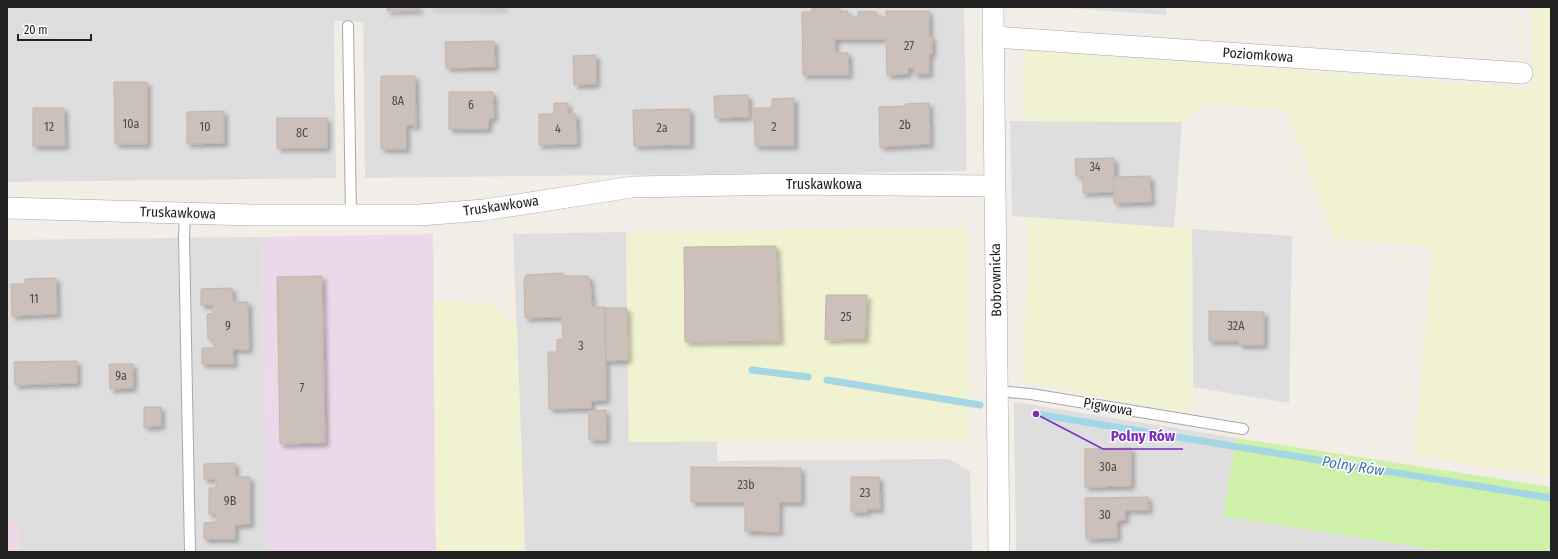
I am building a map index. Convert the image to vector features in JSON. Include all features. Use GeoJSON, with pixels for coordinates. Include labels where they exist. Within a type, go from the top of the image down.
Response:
{"type":"FeatureCollection","features":[{"type":"Feature","properties":{"kind":"street","name":"Bobrownicka"},"geometry":{"type":"LineString","coordinates":[[993,7],[999,552]]}},
{"type":"Feature","properties":{"kind":"street","name":"Poziomkowa"},"geometry":{"type":"LineString","coordinates":[[994,38],[1522,74]]}},
{"type":"Feature","properties":{"kind":"street","name":"Truskawkowa"},"geometry":{"type":"LineString","coordinates":[[7,208],[251,215],[420,215],[484,210],[632,187],[784,184],[994,186]]}},
{"type":"Feature","properties":{"kind":"lane"},"geometry":{"type":"LineString","coordinates":[[348,26],[351,216]]}},
{"type":"Feature","properties":{"kind":"lane"},"geometry":{"type":"LineString","coordinates":[[185,213],[184,236],[190,552]]}},
{"type":"Feature","properties":{"kind":"lane","name":"Pigwowa"},"geometry":{"type":"LineString","coordinates":[[997,390],[1031,394],[1242,429]]}},
{"type":"Feature","properties":{"kind":"shaded area"},"geometry":{"type":"Polygon","coordinates":[[[7,7],[964,7],[967,171],[365,178],[363,22],[334,21],[336,178],[7,182],[7,7]]]}},
{"type":"Feature","properties":{"kind":"shaded area"},"geometry":{"type":"Polygon","coordinates":[[[1054,7],[1166,7],[1166,15],[1054,7]]]}},
{"type":"Feature","properties":{"kind":"shaded area"},"geometry":{"type":"Polygon","coordinates":[[[1010,121],[1182,122],[1174,228],[1012,216],[1010,121]]]}},
{"type":"Feature","properties":{"kind":"shaded area"},"geometry":{"type":"Polygon","coordinates":[[[1192,229],[1292,236],[1289,403],[1193,387],[1192,229]]]}},
{"type":"Feature","properties":{"kind":"shaded area"},"geometry":{"type":"Polygon","coordinates":[[[626,232],[629,442],[717,441],[717,461],[949,459],[970,471],[972,552],[525,552],[513,234],[626,232]]]}},
{"type":"Feature","properties":{"kind":"shaded area"},"geometry":{"type":"Polygon","coordinates":[[[433,234],[436,552],[267,552],[262,237],[433,234]]]}},
{"type":"Feature","properties":{"kind":"shaded area"},"geometry":{"type":"Polygon","coordinates":[[[262,237],[267,552],[19,552],[18,521],[7,521],[7,240],[262,237]]]}},
{"type":"Feature","properties":{"kind":"shaded area"},"geometry":{"type":"Polygon","coordinates":[[[1014,402],[1236,438],[1223,516],[1450,552],[1016,552],[1014,402]]]}},
{"type":"Feature","properties":{"kind":"shaded area"},"geometry":{"type":"Polygon","coordinates":[[[7,521],[18,521],[19,552],[7,552],[7,521]]]}},
{"type":"Feature","properties":{"kind":"green space"},"geometry":{"type":"Polygon","coordinates":[[[1532,7],[1551,7],[1551,477],[1414,455],[1433,246],[1334,239],[1287,110],[1205,103],[1182,122],[1023,121],[1025,50],[1532,89],[1532,7]]]}},
{"type":"Feature","properties":{"kind":"green space"},"geometry":{"type":"Polygon","coordinates":[[[1028,217],[1192,229],[1193,387],[1188,414],[1024,381],[1028,217]]]}},
{"type":"Feature","properties":{"kind":"green space"},"geometry":{"type":"Polygon","coordinates":[[[968,227],[969,439],[629,442],[626,232],[968,227]]]}},
{"type":"Feature","properties":{"kind":"green space"},"geometry":{"type":"Polygon","coordinates":[[[433,300],[492,304],[517,327],[525,552],[436,552],[433,300]]]}},
{"type":"Feature","properties":{"kind":"green space"},"geometry":{"type":"Polygon","coordinates":[[[1236,438],[1551,487],[1551,552],[1450,552],[1223,516],[1236,438]]]}},
{"type":"Feature","properties":{"kind":"building"},"geometry":{"type":"Polygon","coordinates":[[[419,7],[419,10],[387,11],[387,8],[419,7]]]}},
{"type":"Feature","properties":{"kind":"building"},"geometry":{"type":"Polygon","coordinates":[[[430,7],[504,7],[504,8],[430,7]]]}},
{"type":"Feature","properties":{"kind":"building"},"geometry":{"type":"Polygon","coordinates":[[[812,7],[838,7],[839,12],[848,11],[848,17],[858,17],[858,11],[876,12],[876,17],[886,17],[886,11],[929,11],[929,37],[932,37],[932,54],[929,54],[929,74],[914,74],[914,68],[908,68],[908,74],[887,75],[886,39],[835,39],[835,53],[848,53],[849,75],[803,75],[802,12],[812,12],[812,7]]]}},
{"type":"Feature","properties":{"kind":"building"},"geometry":{"type":"Polygon","coordinates":[[[494,41],[495,67],[446,68],[445,42],[494,41]]]}},
{"type":"Feature","properties":{"kind":"building"},"geometry":{"type":"Polygon","coordinates":[[[596,55],[596,84],[574,85],[573,56],[596,55]]]}},
{"type":"Feature","properties":{"kind":"building"},"geometry":{"type":"Polygon","coordinates":[[[381,76],[415,76],[416,127],[413,125],[406,125],[406,149],[381,149],[381,76]]]}},
{"type":"Feature","properties":{"kind":"building"},"geometry":{"type":"Polygon","coordinates":[[[114,82],[147,82],[147,144],[115,144],[114,82]]]}},
{"type":"Feature","properties":{"kind":"building"},"geometry":{"type":"Polygon","coordinates":[[[449,92],[493,92],[494,118],[489,118],[488,129],[449,129],[449,92]]]}},
{"type":"Feature","properties":{"kind":"building"},"geometry":{"type":"Polygon","coordinates":[[[748,95],[749,117],[715,118],[714,96],[748,95]]]}},
{"type":"Feature","properties":{"kind":"building"},"geometry":{"type":"Polygon","coordinates":[[[794,98],[794,146],[755,146],[754,108],[772,108],[772,99],[794,98]]]}},
{"type":"Feature","properties":{"kind":"building"},"geometry":{"type":"Polygon","coordinates":[[[554,103],[568,103],[568,114],[576,114],[577,144],[539,145],[539,114],[554,114],[554,103]]]}},
{"type":"Feature","properties":{"kind":"building"},"geometry":{"type":"Polygon","coordinates":[[[929,103],[930,144],[880,147],[879,107],[929,103]]]}},
{"type":"Feature","properties":{"kind":"building"},"geometry":{"type":"Polygon","coordinates":[[[33,108],[64,108],[65,146],[33,146],[33,108]]]}},
{"type":"Feature","properties":{"kind":"building"},"geometry":{"type":"Polygon","coordinates":[[[690,109],[690,145],[634,146],[633,110],[690,109]]]}},
{"type":"Feature","properties":{"kind":"building"},"geometry":{"type":"Polygon","coordinates":[[[224,111],[224,143],[187,144],[187,112],[224,111]]]}},
{"type":"Feature","properties":{"kind":"building"},"geometry":{"type":"Polygon","coordinates":[[[277,118],[327,118],[327,148],[277,148],[277,118]]]}},
{"type":"Feature","properties":{"kind":"building"},"geometry":{"type":"Polygon","coordinates":[[[1114,158],[1115,192],[1083,193],[1083,176],[1076,176],[1075,159],[1114,158]]]}},
{"type":"Feature","properties":{"kind":"building"},"geometry":{"type":"Polygon","coordinates":[[[1150,176],[1151,202],[1114,203],[1114,177],[1150,176]]]}},
{"type":"Feature","properties":{"kind":"building"},"geometry":{"type":"Polygon","coordinates":[[[776,246],[780,341],[685,342],[684,247],[776,246]]]}},
{"type":"Feature","properties":{"kind":"building"},"geometry":{"type":"Polygon","coordinates":[[[563,273],[563,276],[588,276],[590,280],[592,307],[605,307],[606,400],[591,401],[591,408],[549,409],[548,352],[557,352],[557,340],[563,339],[562,317],[525,318],[524,280],[526,275],[563,273]]]}},
{"type":"Feature","properties":{"kind":"building"},"geometry":{"type":"Polygon","coordinates":[[[322,276],[325,443],[280,444],[277,277],[322,276]]]}},
{"type":"Feature","properties":{"kind":"building"},"geometry":{"type":"Polygon","coordinates":[[[56,278],[57,314],[12,316],[11,284],[25,284],[25,279],[56,278]]]}},
{"type":"Feature","properties":{"kind":"building"},"geometry":{"type":"Polygon","coordinates":[[[232,288],[233,302],[248,302],[249,350],[233,349],[234,364],[202,364],[202,348],[214,348],[214,339],[208,339],[207,314],[213,313],[213,305],[201,305],[201,289],[232,288]]]}},
{"type":"Feature","properties":{"kind":"building"},"geometry":{"type":"Polygon","coordinates":[[[826,295],[867,295],[865,339],[825,340],[826,295]]]}},
{"type":"Feature","properties":{"kind":"building"},"geometry":{"type":"Polygon","coordinates":[[[605,308],[627,308],[628,360],[606,361],[605,308]]]}},
{"type":"Feature","properties":{"kind":"building"},"geometry":{"type":"Polygon","coordinates":[[[1209,311],[1264,312],[1264,345],[1239,345],[1239,341],[1209,341],[1209,311]]]}},
{"type":"Feature","properties":{"kind":"building"},"geometry":{"type":"Polygon","coordinates":[[[77,361],[77,383],[15,385],[14,362],[77,361]]]}},
{"type":"Feature","properties":{"kind":"building"},"geometry":{"type":"Polygon","coordinates":[[[109,364],[133,364],[133,388],[110,389],[109,364]]]}},
{"type":"Feature","properties":{"kind":"building"},"geometry":{"type":"Polygon","coordinates":[[[144,407],[161,407],[161,426],[144,427],[144,407]]]}},
{"type":"Feature","properties":{"kind":"building"},"geometry":{"type":"Polygon","coordinates":[[[606,410],[606,440],[589,440],[589,411],[606,410]]]}},
{"type":"Feature","properties":{"kind":"building"},"geometry":{"type":"Polygon","coordinates":[[[1131,448],[1131,486],[1085,487],[1085,449],[1131,448]]]}},
{"type":"Feature","properties":{"kind":"building"},"geometry":{"type":"Polygon","coordinates":[[[235,463],[235,477],[250,477],[250,524],[235,525],[235,539],[204,539],[204,523],[216,522],[216,514],[209,514],[209,488],[216,488],[216,479],[204,479],[204,464],[235,463]]]}},
{"type":"Feature","properties":{"kind":"building"},"geometry":{"type":"Polygon","coordinates":[[[691,467],[801,468],[801,502],[779,502],[779,532],[745,531],[745,502],[691,502],[691,467]]]}},
{"type":"Feature","properties":{"kind":"building"},"geometry":{"type":"Polygon","coordinates":[[[851,477],[879,477],[880,509],[867,509],[867,512],[851,512],[851,477]]]}},
{"type":"Feature","properties":{"kind":"building"},"geometry":{"type":"Polygon","coordinates":[[[1148,497],[1149,510],[1125,510],[1125,520],[1117,521],[1117,538],[1086,539],[1085,498],[1148,497]]]}},
{"type":"Feature","properties":{"kind":"waterway"},"geometry":{"type":"LineString","coordinates":[[752,370],[808,377]]}},
{"type":"Feature","properties":{"kind":"waterway"},"geometry":{"type":"LineString","coordinates":[[827,380],[980,405]]}},
{"type":"Feature","properties":{"kind":"waterway","name":"Polny Rów"},"geometry":{"type":"LineString","coordinates":[[1036,414],[1551,498]]}},
{"type":"Feature","properties":{"kind":"place","name":"Polny Rów"},"geometry":{"type":"Point","coordinates":[1036,414]}}]}
